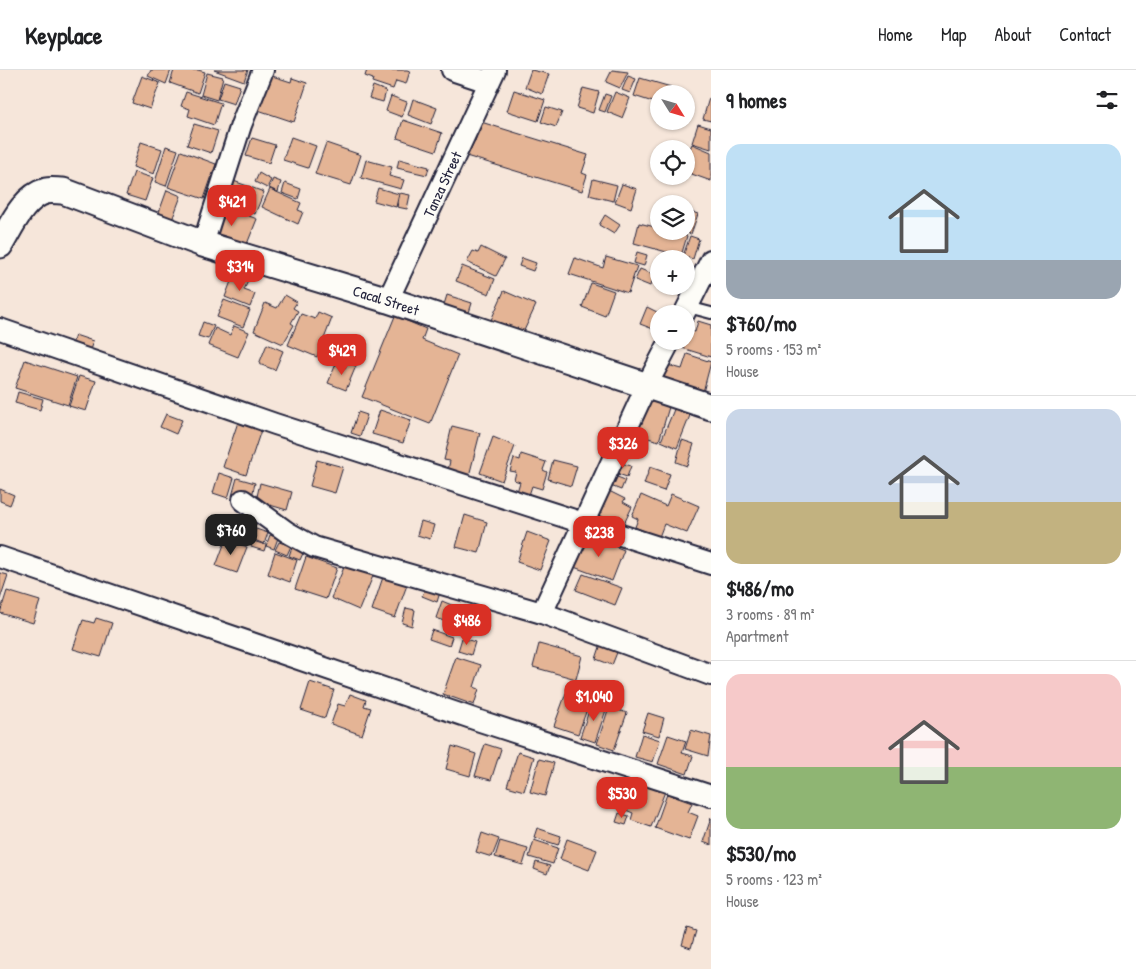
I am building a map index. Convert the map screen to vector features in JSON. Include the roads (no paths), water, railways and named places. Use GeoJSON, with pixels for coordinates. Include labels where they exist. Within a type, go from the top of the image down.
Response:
{"type":"FeatureCollection","features":[{"type":"Feature","properties":{"kind":"street"},"geometry":{"type":"LineString","coordinates":[[203,244],[242,124],[263,70]]}},
{"type":"Feature","properties":{"kind":"street"},"geometry":{"type":"LineString","coordinates":[[452,70],[491,76]]}},
{"type":"Feature","properties":{"kind":"street","name":"Tanza Street"},"geometry":{"type":"LineString","coordinates":[[388,300],[491,76]]}},
{"type":"Feature","properties":{"kind":"street","name":"Cacal Street"},"geometry":{"type":"LineString","coordinates":[[0,246],[23,208],[35,197],[47,191],[63,191],[203,244],[388,300],[711,407]]}},
{"type":"Feature","properties":{"kind":"street"},"geometry":{"type":"LineString","coordinates":[[689,305],[711,260]]}},
{"type":"Feature","properties":{"kind":"street"},"geometry":{"type":"LineString","coordinates":[[0,329],[275,424],[711,564]]}},
{"type":"Feature","properties":{"kind":"street"},"geometry":{"type":"LineString","coordinates":[[542,613],[647,385],[665,350]]}},
{"type":"Feature","properties":{"kind":"street"},"geometry":{"type":"LineString","coordinates":[[242,500],[287,532],[314,547],[542,613],[711,675]]}},
{"type":"Feature","properties":{"kind":"street"},"geometry":{"type":"LineString","coordinates":[[0,557],[480,721],[711,796]]}},
{"type":"Feature","properties":{"kind":"lane"},"geometry":{"type":"LineString","coordinates":[[695,312],[711,313]]}}]}
